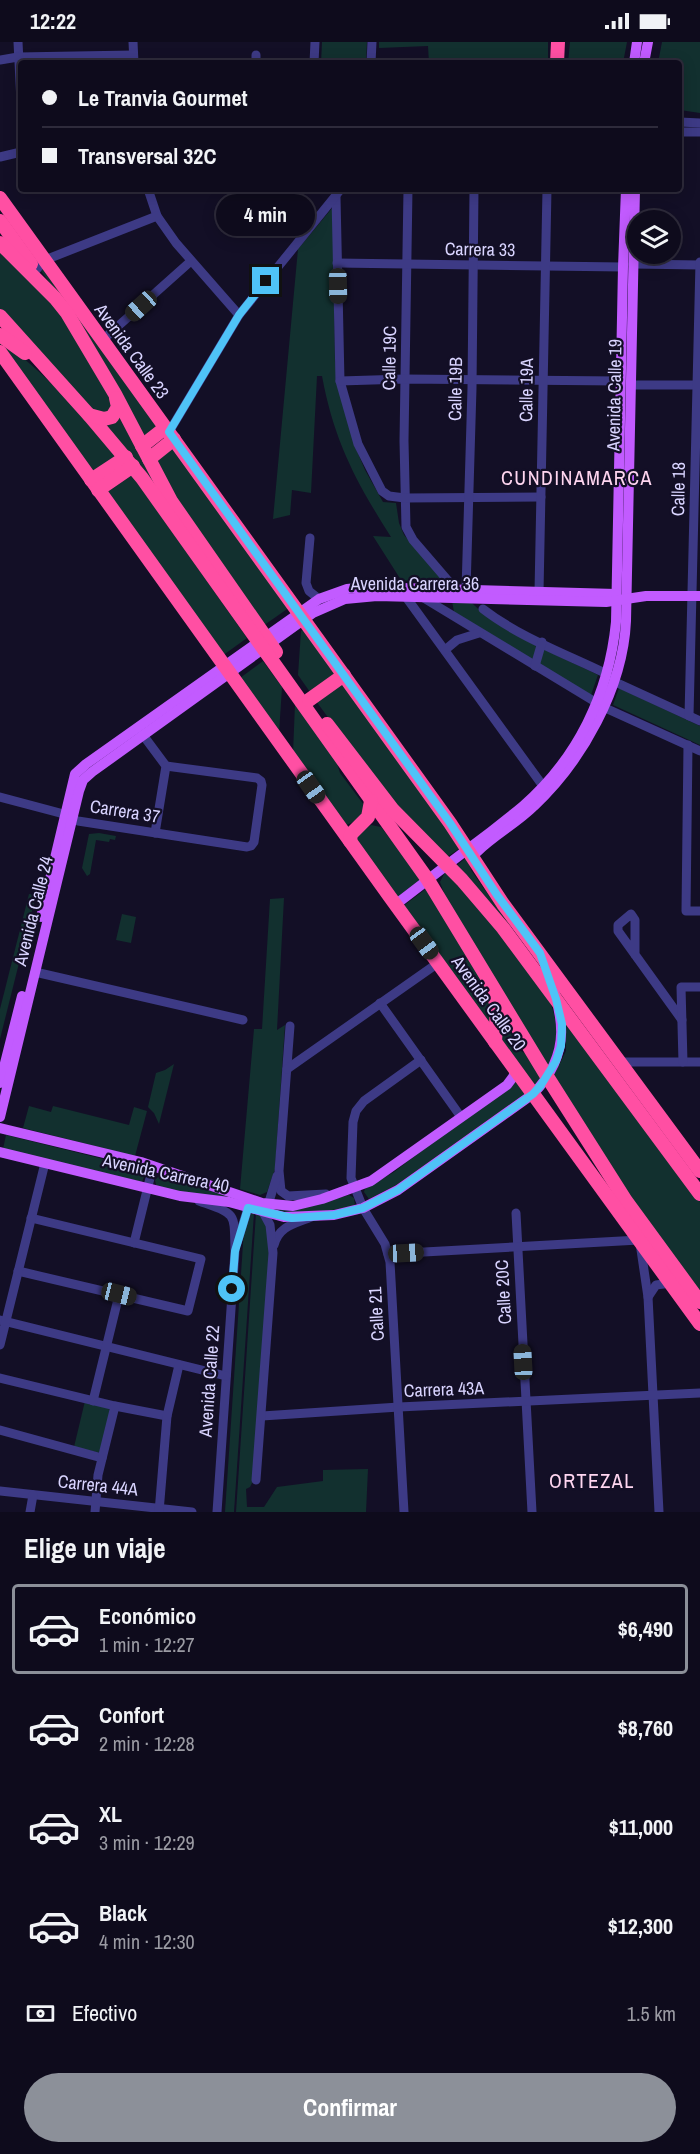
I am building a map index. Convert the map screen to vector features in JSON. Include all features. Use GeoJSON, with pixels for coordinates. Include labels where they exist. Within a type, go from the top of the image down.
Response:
{"type":"FeatureCollection","features":[{"type":"Feature","properties":{"kind":"highway"},"geometry":{"type":"LineString","coordinates":[[558,42],[558,60]]}},
{"type":"Feature","properties":{"kind":"highway"},"geometry":{"type":"LineString","coordinates":[[559,60],[566,42]]}},
{"type":"Feature","properties":{"kind":"highway","name":"Avenida Calle 23"},"geometry":{"type":"LineString","coordinates":[[0,198],[40,265],[169,433],[301,617]]}},
{"type":"Feature","properties":{"kind":"highway"},"geometry":{"type":"LineString","coordinates":[[0,221],[40,265],[55,298]]}},
{"type":"Feature","properties":{"kind":"highway","name":"Avenida Calle 23"},"geometry":{"type":"LineString","coordinates":[[0,243],[55,298],[91,351],[178,513],[264,643]]}},
{"type":"Feature","properties":{"kind":"highway"},"geometry":{"type":"LineString","coordinates":[[0,316],[129,462],[388,804],[503,928],[700,1194]]}},
{"type":"Feature","properties":{"kind":"highway"},"geometry":{"type":"LineString","coordinates":[[0,335],[45,368]]}},
{"type":"Feature","properties":{"kind":"highway"},"geometry":{"type":"LineString","coordinates":[[0,352],[227,669]]}},
{"type":"Feature","properties":{"kind":"highway"},"geometry":{"type":"LineString","coordinates":[[89,415],[104,419],[112,417],[118,407],[116,394]]}},
{"type":"Feature","properties":{"kind":"highway"},"geometry":{"type":"LineString","coordinates":[[142,446],[169,433]]}},
{"type":"Feature","properties":{"kind":"highway"},"geometry":{"type":"LineString","coordinates":[[149,459],[169,433]]}},
{"type":"Feature","properties":{"kind":"highway"},"geometry":{"type":"LineString","coordinates":[[95,485],[129,462]]}},
{"type":"Feature","properties":{"kind":"highway"},"geometry":{"type":"LineString","coordinates":[[301,617],[470,853],[503,904],[622,1062],[700,1171]]}},
{"type":"Feature","properties":{"kind":"highway","name":"Avenida Calle 20"},"geometry":{"type":"LineString","coordinates":[[264,643],[428,880],[579,1126],[671,1283],[700,1324]]}},
{"type":"Feature","properties":{"kind":"highway","name":"Avenida Calle 20"},"geometry":{"type":"LineString","coordinates":[[227,669],[565,1137],[644,1237],[700,1302]]}},
{"type":"Feature","properties":{"kind":"highway"},"geometry":{"type":"LineString","coordinates":[[309,700],[344,675]]}},
{"type":"Feature","properties":{"kind":"highway"},"geometry":{"type":"LineString","coordinates":[[350,841],[352,832],[366,819],[372,801]]}},
{"type":"Feature","properties":{"kind":"highway"},"geometry":{"type":"LineString","coordinates":[[503,928],[540,953]]}},
{"type":"Feature","properties":{"kind":"highway"},"geometry":{"type":"LineString","coordinates":[[492,985],[497,1008],[495,1042]]}},
{"type":"Feature","properties":{"kind":"highway"},"geometry":{"type":"LineString","coordinates":[[584,1037],[589,1018]]}},
{"type":"Feature","properties":{"kind":"highway"},"geometry":{"type":"LineString","coordinates":[[565,1137],[579,1126]]}},
{"type":"Feature","properties":{"kind":"main road"},"geometry":{"type":"LineString","coordinates":[[634,60],[637,42]]}},
{"type":"Feature","properties":{"kind":"main road"},"geometry":{"type":"LineString","coordinates":[[645,60],[648,42]]}},
{"type":"Feature","properties":{"kind":"main road","name":"Avenida Calle 19"},"geometry":{"type":"LineString","coordinates":[[600,705],[610,677],[619,598],[626,383],[628,266],[626,192]]}},
{"type":"Feature","properties":{"kind":"main road","name":"Avenida Calle 19"},"geometry":{"type":"LineString","coordinates":[[628,266],[635,192]]}},
{"type":"Feature","properties":{"kind":"main road","name":"Avenida Carrera 36"},"geometry":{"type":"LineString","coordinates":[[68,816],[86,776],[140,732],[301,617],[319,599],[336,592],[356,588],[457,594],[619,598],[696,596]]}},
{"type":"Feature","properties":{"kind":"main road","name":"Avenida Carrera 36"},"geometry":{"type":"LineString","coordinates":[[301,617],[345,599],[377,596],[422,597],[539,592],[619,598]]}},
{"type":"Feature","properties":{"kind":"main road"},"geometry":{"type":"LineString","coordinates":[[470,853],[543,786],[570,753],[600,705]]}},
{"type":"Feature","properties":{"kind":"main road"},"geometry":{"type":"LineString","coordinates":[[395,904],[447,865],[480,849],[536,805],[564,775],[583,747],[600,705]]}},
{"type":"Feature","properties":{"kind":"main road","name":"Avenida Calle 24"},"geometry":{"type":"LineString","coordinates":[[0,1117],[35,972],[68,816]]}},
{"type":"Feature","properties":{"kind":"main road","name":"Avenida Calle 24"},"geometry":{"type":"LineString","coordinates":[[0,1083],[68,816]]}},
{"type":"Feature","properties":{"kind":"main road","name":"Avenida Carrera 40"},"geometry":{"type":"LineString","coordinates":[[0,1128],[153,1166],[292,1218],[341,1214],[363,1208],[404,1187],[533,1094],[548,1078],[556,1061],[562,1038],[562,1024],[540,953]]}},
{"type":"Feature","properties":{"kind":"main road","name":"Avenida Carrera 40"},"geometry":{"type":"LineString","coordinates":[[0,1152],[189,1198],[221,1201],[248,1208],[304,1204],[352,1190],[395,1166],[509,1083],[516,1070]]}},
{"type":"Feature","properties":{"kind":"street"},"geometry":{"type":"LineString","coordinates":[[18,42],[18,60]]}},
{"type":"Feature","properties":{"kind":"street"},"geometry":{"type":"LineString","coordinates":[[0,60],[18,57],[134,59],[133,42]]}},
{"type":"Feature","properties":{"kind":"street"},"geometry":{"type":"LineString","coordinates":[[314,60],[315,42]]}},
{"type":"Feature","properties":{"kind":"street"},"geometry":{"type":"LineString","coordinates":[[370,60],[372,42]]}},
{"type":"Feature","properties":{"kind":"street"},"geometry":{"type":"LineString","coordinates":[[682,122],[700,123]]}},
{"type":"Feature","properties":{"kind":"street"},"geometry":{"type":"LineString","coordinates":[[682,132],[700,132]]}},
{"type":"Feature","properties":{"kind":"street"},"geometry":{"type":"LineString","coordinates":[[0,158],[18,153]]}},
{"type":"Feature","properties":{"kind":"street"},"geometry":{"type":"LineString","coordinates":[[149,192],[157,216],[191,261],[239,315]]}},
{"type":"Feature","properties":{"kind":"street","name":"Calle 19C"},"geometry":{"type":"LineString","coordinates":[[408,192],[405,379],[406,527],[413,540],[457,594]]}},
{"type":"Feature","properties":{"kind":"street","name":"Calle 19B"},"geometry":{"type":"LineString","coordinates":[[450,615],[457,594],[469,497],[474,192]]}},
{"type":"Feature","properties":{"kind":"street","name":"Calle 19A"},"geometry":{"type":"LineString","coordinates":[[539,592],[547,192]]}},
{"type":"Feature","properties":{"kind":"street"},"geometry":{"type":"LineString","coordinates":[[339,193],[337,263],[340,381],[358,444],[382,491],[389,496],[405,498],[541,497]]}},
{"type":"Feature","properties":{"kind":"street"},"geometry":{"type":"LineString","coordinates":[[169,433],[239,315],[339,193]]}},
{"type":"Feature","properties":{"kind":"street"},"geometry":{"type":"LineString","coordinates":[[40,265],[157,216]]}},
{"type":"Feature","properties":{"kind":"street"},"geometry":{"type":"LineString","coordinates":[[107,336],[191,261]]}},
{"type":"Feature","properties":{"kind":"street","name":"Carrera 33"},"geometry":{"type":"LineString","coordinates":[[337,263],[545,266],[700,264]]}},
{"type":"Feature","properties":{"kind":"street","name":"Calle 18"},"geometry":{"type":"LineString","coordinates":[[689,716],[696,596],[700,264]]}},
{"type":"Feature","properties":{"kind":"street"},"geometry":{"type":"LineString","coordinates":[[340,381],[405,379],[698,386]]}},
{"type":"Feature","properties":{"kind":"street"},"geometry":{"type":"LineString","coordinates":[[310,538],[306,583],[309,591],[319,599]]}},
{"type":"Feature","properties":{"kind":"street"},"geometry":{"type":"LineString","coordinates":[[406,597],[543,786]]}},
{"type":"Feature","properties":{"kind":"street"},"geometry":{"type":"LineString","coordinates":[[422,597],[600,705],[700,751]]}},
{"type":"Feature","properties":{"kind":"street"},"geometry":{"type":"LineString","coordinates":[[483,609],[496,619],[700,721]]}},
{"type":"Feature","properties":{"kind":"street"},"geometry":{"type":"LineString","coordinates":[[445,650],[457,640],[479,633]]}},
{"type":"Feature","properties":{"kind":"street"},"geometry":{"type":"LineString","coordinates":[[535,666],[542,642]]}},
{"type":"Feature","properties":{"kind":"street"},"geometry":{"type":"LineString","coordinates":[[140,732],[166,766],[155,833]]}},
{"type":"Feature","properties":{"kind":"street"},"geometry":{"type":"LineString","coordinates":[[688,745],[686,911],[700,911]]}},
{"type":"Feature","properties":{"kind":"street","name":"Carrera 37"},"geometry":{"type":"LineString","coordinates":[[0,797],[68,816],[78,821],[251,846],[254,842],[261,781],[257,778],[166,766]]}},
{"type":"Feature","properties":{"kind":"street"},"geometry":{"type":"LineString","coordinates":[[635,955],[682,1020]]}},
{"type":"Feature","properties":{"kind":"street"},"geometry":{"type":"LineString","coordinates":[[287,1069],[438,963]]}},
{"type":"Feature","properties":{"kind":"street"},"geometry":{"type":"LineString","coordinates":[[35,972],[243,1020]]}},
{"type":"Feature","properties":{"kind":"street"},"geometry":{"type":"LineString","coordinates":[[683,1062],[681,987],[700,987]]}},
{"type":"Feature","properties":{"kind":"street"},"geometry":{"type":"LineString","coordinates":[[380,1003],[461,1117]]}},
{"type":"Feature","properties":{"kind":"street"},"geometry":{"type":"LineString","coordinates":[[290,1026],[279,1171],[281,1191],[288,1196],[352,1190]]}},
{"type":"Feature","properties":{"kind":"street","name":"Calle 21"},"geometry":{"type":"LineString","coordinates":[[404,1512],[388,1254],[352,1190],[350,1175],[353,1122],[356,1111],[364,1101],[421,1060]]}},
{"type":"Feature","properties":{"kind":"street"},"geometry":{"type":"LineString","coordinates":[[622,1062],[700,1062]]}},
{"type":"Feature","properties":{"kind":"street"},"geometry":{"type":"LineString","coordinates":[[0,1345],[3,1321],[45,1163]]}},
{"type":"Feature","properties":{"kind":"street"},"geometry":{"type":"LineString","coordinates":[[134,1243],[153,1166]]}},
{"type":"Feature","properties":{"kind":"street"},"geometry":{"type":"LineString","coordinates":[[273,1253],[266,1208],[279,1171]]}},
{"type":"Feature","properties":{"kind":"street"},"geometry":{"type":"LineString","coordinates":[[684,1173],[700,1171]]}},
{"type":"Feature","properties":{"kind":"street","name":"Avenida Calle 22"},"geometry":{"type":"LineString","coordinates":[[189,1198],[224,1210],[231,1215],[234,1227],[235,1251],[217,1512]]}},
{"type":"Feature","properties":{"kind":"street","name":"Avenida Calle 22"},"geometry":{"type":"LineString","coordinates":[[235,1251],[248,1208]]}},
{"type":"Feature","properties":{"kind":"street","name":"Calle 20C"},"geometry":{"type":"LineString","coordinates":[[516,1213],[532,1512]]}},
{"type":"Feature","properties":{"kind":"street"},"geometry":{"type":"LineString","coordinates":[[256,1480],[276,1237],[280,1230],[314,1216]]}},
{"type":"Feature","properties":{"kind":"street"},"geometry":{"type":"LineString","coordinates":[[18,1271],[188,1311],[201,1259],[31,1218]]}},
{"type":"Feature","properties":{"kind":"street"},"geometry":{"type":"LineString","coordinates":[[388,1254],[644,1237],[659,1512]]}},
{"type":"Feature","properties":{"kind":"street"},"geometry":{"type":"LineString","coordinates":[[648,1297],[656,1285],[671,1283]]}},
{"type":"Feature","properties":{"kind":"street"},"geometry":{"type":"LineString","coordinates":[[93,1401],[119,1294]]}},
{"type":"Feature","properties":{"kind":"street"},"geometry":{"type":"LineString","coordinates":[[3,1321],[226,1376]]}},
{"type":"Feature","properties":{"kind":"street"},"geometry":{"type":"LineString","coordinates":[[159,1510],[167,1416],[179,1365]]}},
{"type":"Feature","properties":{"kind":"street"},"geometry":{"type":"LineString","coordinates":[[0,1378],[167,1416]]}},
{"type":"Feature","properties":{"kind":"street","name":"Carrera 43A"},"geometry":{"type":"LineString","coordinates":[[262,1416],[399,1407],[700,1393]]}},
{"type":"Feature","properties":{"kind":"street"},"geometry":{"type":"LineString","coordinates":[[95,1512],[98,1502],[98,1475],[115,1406]]}},
{"type":"Feature","properties":{"kind":"street"},"geometry":{"type":"LineString","coordinates":[[0,1430],[102,1458]]}},
{"type":"Feature","properties":{"kind":"street","name":"Carrera 44A"},"geometry":{"type":"LineString","coordinates":[[0,1491],[192,1512]]}},
{"type":"Feature","properties":{"kind":"street"},"geometry":{"type":"LineString","coordinates":[[30,1512],[33,1495]]}},
{"type":"Feature","properties":{"kind":"green space"},"geometry":{"type":"Polygon","coordinates":[[[322,42],[367,42],[366,60],[321,60],[322,42]]]}},
{"type":"Feature","properties":{"kind":"green space"},"geometry":{"type":"Polygon","coordinates":[[[379,42],[548,42],[548,60],[429,60],[428,46],[379,48],[379,42]]]}},
{"type":"Feature","properties":{"kind":"green space"},"geometry":{"type":"Polygon","coordinates":[[[570,42],[627,42],[624,60],[568,60],[570,42]]]}},
{"type":"Feature","properties":{"kind":"green space"},"geometry":{"type":"Polygon","coordinates":[[[662,42],[700,42],[700,113],[682,110],[682,60],[659,60],[662,42]]]}},
{"type":"Feature","properties":{"kind":"green space"},"geometry":{"type":"Polygon","coordinates":[[[333,207],[335,362],[357,451],[383,502],[396,503],[399,523],[404,535],[448,585],[401,580],[373,536],[391,537],[367,498],[348,460],[333,421],[322,376],[317,376],[311,493],[292,490],[290,515],[273,519],[298,249],[333,207]]]}},
{"type":"Feature","properties":{"kind":"green space"},"geometry":{"type":"Polygon","coordinates":[[[0,248],[52,303],[69,325],[113,402],[111,415],[94,411],[0,311],[0,248]]]}},
{"type":"Feature","properties":{"kind":"green space"},"geometry":{"type":"Polygon","coordinates":[[[45,268],[159,426],[144,437],[87,335],[41,271],[45,268]]]}},
{"type":"Feature","properties":{"kind":"green space"},"geometry":{"type":"Polygon","coordinates":[[[0,340],[48,380],[120,456],[92,475],[0,344],[0,340]]]}},
{"type":"Feature","properties":{"kind":"green space"},"geometry":{"type":"Polygon","coordinates":[[[119,415],[173,512],[103,424],[119,415]]]}},
{"type":"Feature","properties":{"kind":"green space"},"geometry":{"type":"Polygon","coordinates":[[[172,444],[290,607],[263,626],[174,499],[158,469],[157,458],[172,444]]]}},
{"type":"Feature","properties":{"kind":"green space"},"geometry":{"type":"Polygon","coordinates":[[[132,475],[247,638],[222,656],[106,493],[132,475]]]}},
{"type":"Feature","properties":{"kind":"green space"},"geometry":{"type":"Polygon","coordinates":[[[452,601],[470,601],[513,633],[598,675],[591,695],[454,612],[452,601]]]}},
{"type":"Feature","properties":{"kind":"green space"},"geometry":{"type":"Polygon","coordinates":[[[305,629],[337,673],[310,692],[298,675],[301,631],[305,629]]]}},
{"type":"Feature","properties":{"kind":"green space"},"geometry":{"type":"Polygon","coordinates":[[[263,661],[282,687],[279,734],[240,678],[263,661]]]}},
{"type":"Feature","properties":{"kind":"green space"},"geometry":{"type":"Polygon","coordinates":[[[343,681],[463,846],[447,857],[394,803],[316,701],[343,681]]]}},
{"type":"Feature","properties":{"kind":"green space"},"geometry":{"type":"Polygon","coordinates":[[[619,688],[700,726],[700,745],[613,705],[619,688]]]}},
{"type":"Feature","properties":{"kind":"green space"},"geometry":{"type":"Polygon","coordinates":[[[295,703],[335,757],[340,773],[364,805],[365,809],[351,823],[345,825],[293,754],[295,703]]]}},
{"type":"Feature","properties":{"kind":"green space"},"geometry":{"type":"Polygon","coordinates":[[[371,825],[381,827],[421,879],[396,898],[355,842],[355,837],[371,825]]]}},
{"type":"Feature","properties":{"kind":"green space"},"geometry":{"type":"Polygon","coordinates":[[[89,834],[116,836],[115,840],[110,839],[109,842],[96,840],[90,874],[87,876],[82,868],[89,834]]]}},
{"type":"Feature","properties":{"kind":"green space"},"geometry":{"type":"Polygon","coordinates":[[[467,857],[471,870],[513,930],[456,866],[467,857]]]}},
{"type":"Feature","properties":{"kind":"green space"},"geometry":{"type":"Polygon","coordinates":[[[446,870],[507,942],[549,1001],[555,1021],[556,1035],[548,1069],[445,896],[440,882],[446,870]]]}},
{"type":"Feature","properties":{"kind":"green space"},"geometry":{"type":"Polygon","coordinates":[[[427,888],[493,1001],[489,1029],[402,907],[427,888]]]}},
{"type":"Feature","properties":{"kind":"green space"},"geometry":{"type":"Polygon","coordinates":[[[29,894],[36,895],[0,1039],[0,1009],[29,894]]]}},
{"type":"Feature","properties":{"kind":"green space"},"geometry":{"type":"Polygon","coordinates":[[[284,898],[277,1030],[285,1025],[275,1169],[267,1192],[260,1195],[240,1189],[254,1029],[262,1029],[270,899],[284,898]]]}},
{"type":"Feature","properties":{"kind":"green space"},"geometry":{"type":"Polygon","coordinates":[[[122,914],[136,917],[131,943],[116,940],[122,914]]]}},
{"type":"Feature","properties":{"kind":"green space"},"geometry":{"type":"Polygon","coordinates":[[[501,1017],[521,1051],[528,1055],[542,1078],[532,1088],[500,1042],[501,1017]]]}},
{"type":"Feature","properties":{"kind":"green space"},"geometry":{"type":"Polygon","coordinates":[[[566,1022],[700,1202],[700,1293],[648,1225],[553,1077],[566,1051],[566,1022]]]}},
{"type":"Feature","properties":{"kind":"green space"},"geometry":{"type":"Polygon","coordinates":[[[174,1064],[159,1124],[148,1107],[156,1073],[174,1064]]]}},
{"type":"Feature","properties":{"kind":"green space"},"geometry":{"type":"Polygon","coordinates":[[[517,1077],[528,1092],[406,1180],[369,1199],[364,1192],[365,1189],[394,1172],[517,1077]]]}},
{"type":"Feature","properties":{"kind":"green space"},"geometry":{"type":"Polygon","coordinates":[[[29,1106],[51,1112],[53,1106],[129,1125],[134,1107],[147,1111],[135,1156],[23,1128],[29,1106]]]}},
{"type":"Feature","properties":{"kind":"green space"},"geometry":{"type":"Polygon","coordinates":[[[6,1135],[144,1169],[146,1172],[142,1182],[3,1149],[6,1135]]]}},
{"type":"Feature","properties":{"kind":"green space"},"geometry":{"type":"Polygon","coordinates":[[[160,1175],[226,1196],[225,1198],[172,1190],[156,1185],[155,1180],[160,1175]]]}},
{"type":"Feature","properties":{"kind":"green space"},"geometry":{"type":"Polygon","coordinates":[[[349,1195],[354,1198],[355,1206],[320,1212],[296,1214],[263,1207],[315,1205],[349,1195]]]}},
{"type":"Feature","properties":{"kind":"green space"},"geometry":{"type":"Polygon","coordinates":[[[251,1212],[254,1213],[234,1512],[225,1512],[244,1229],[251,1212]]]}},
{"type":"Feature","properties":{"kind":"green space"},"geometry":{"type":"Polygon","coordinates":[[[256,1213],[267,1219],[270,1249],[253,1481],[246,1489],[247,1507],[264,1507],[277,1487],[323,1481],[323,1470],[368,1469],[366,1512],[236,1512],[256,1213]]]}},
{"type":"Feature","properties":{"kind":"green space"},"geometry":{"type":"Polygon","coordinates":[[[85,1401],[108,1407],[110,1411],[101,1453],[74,1447],[85,1401]]]}},
{"type":"Feature","properties":{"kind":"district","name":"CUNDINAMARCA"},"geometry":{"type":"Point","coordinates":[577,477]}},
{"type":"Feature","properties":{"kind":"district","name":"ORTEZAL"},"geometry":{"type":"Point","coordinates":[592,1480]}},
{"type":"Feature","properties":{"kind":"route"},"geometry":{"type":"LineString","coordinates":[[232,1289],[235,1251],[248,1208],[292,1218],[334,1215],[363,1208],[409,1184],[533,1094],[553,1070],[561,1046],[562,1031],[560,1012],[540,953],[497,895],[450,823],[169,432],[199,378],[239,315],[266,281]]}}]}
